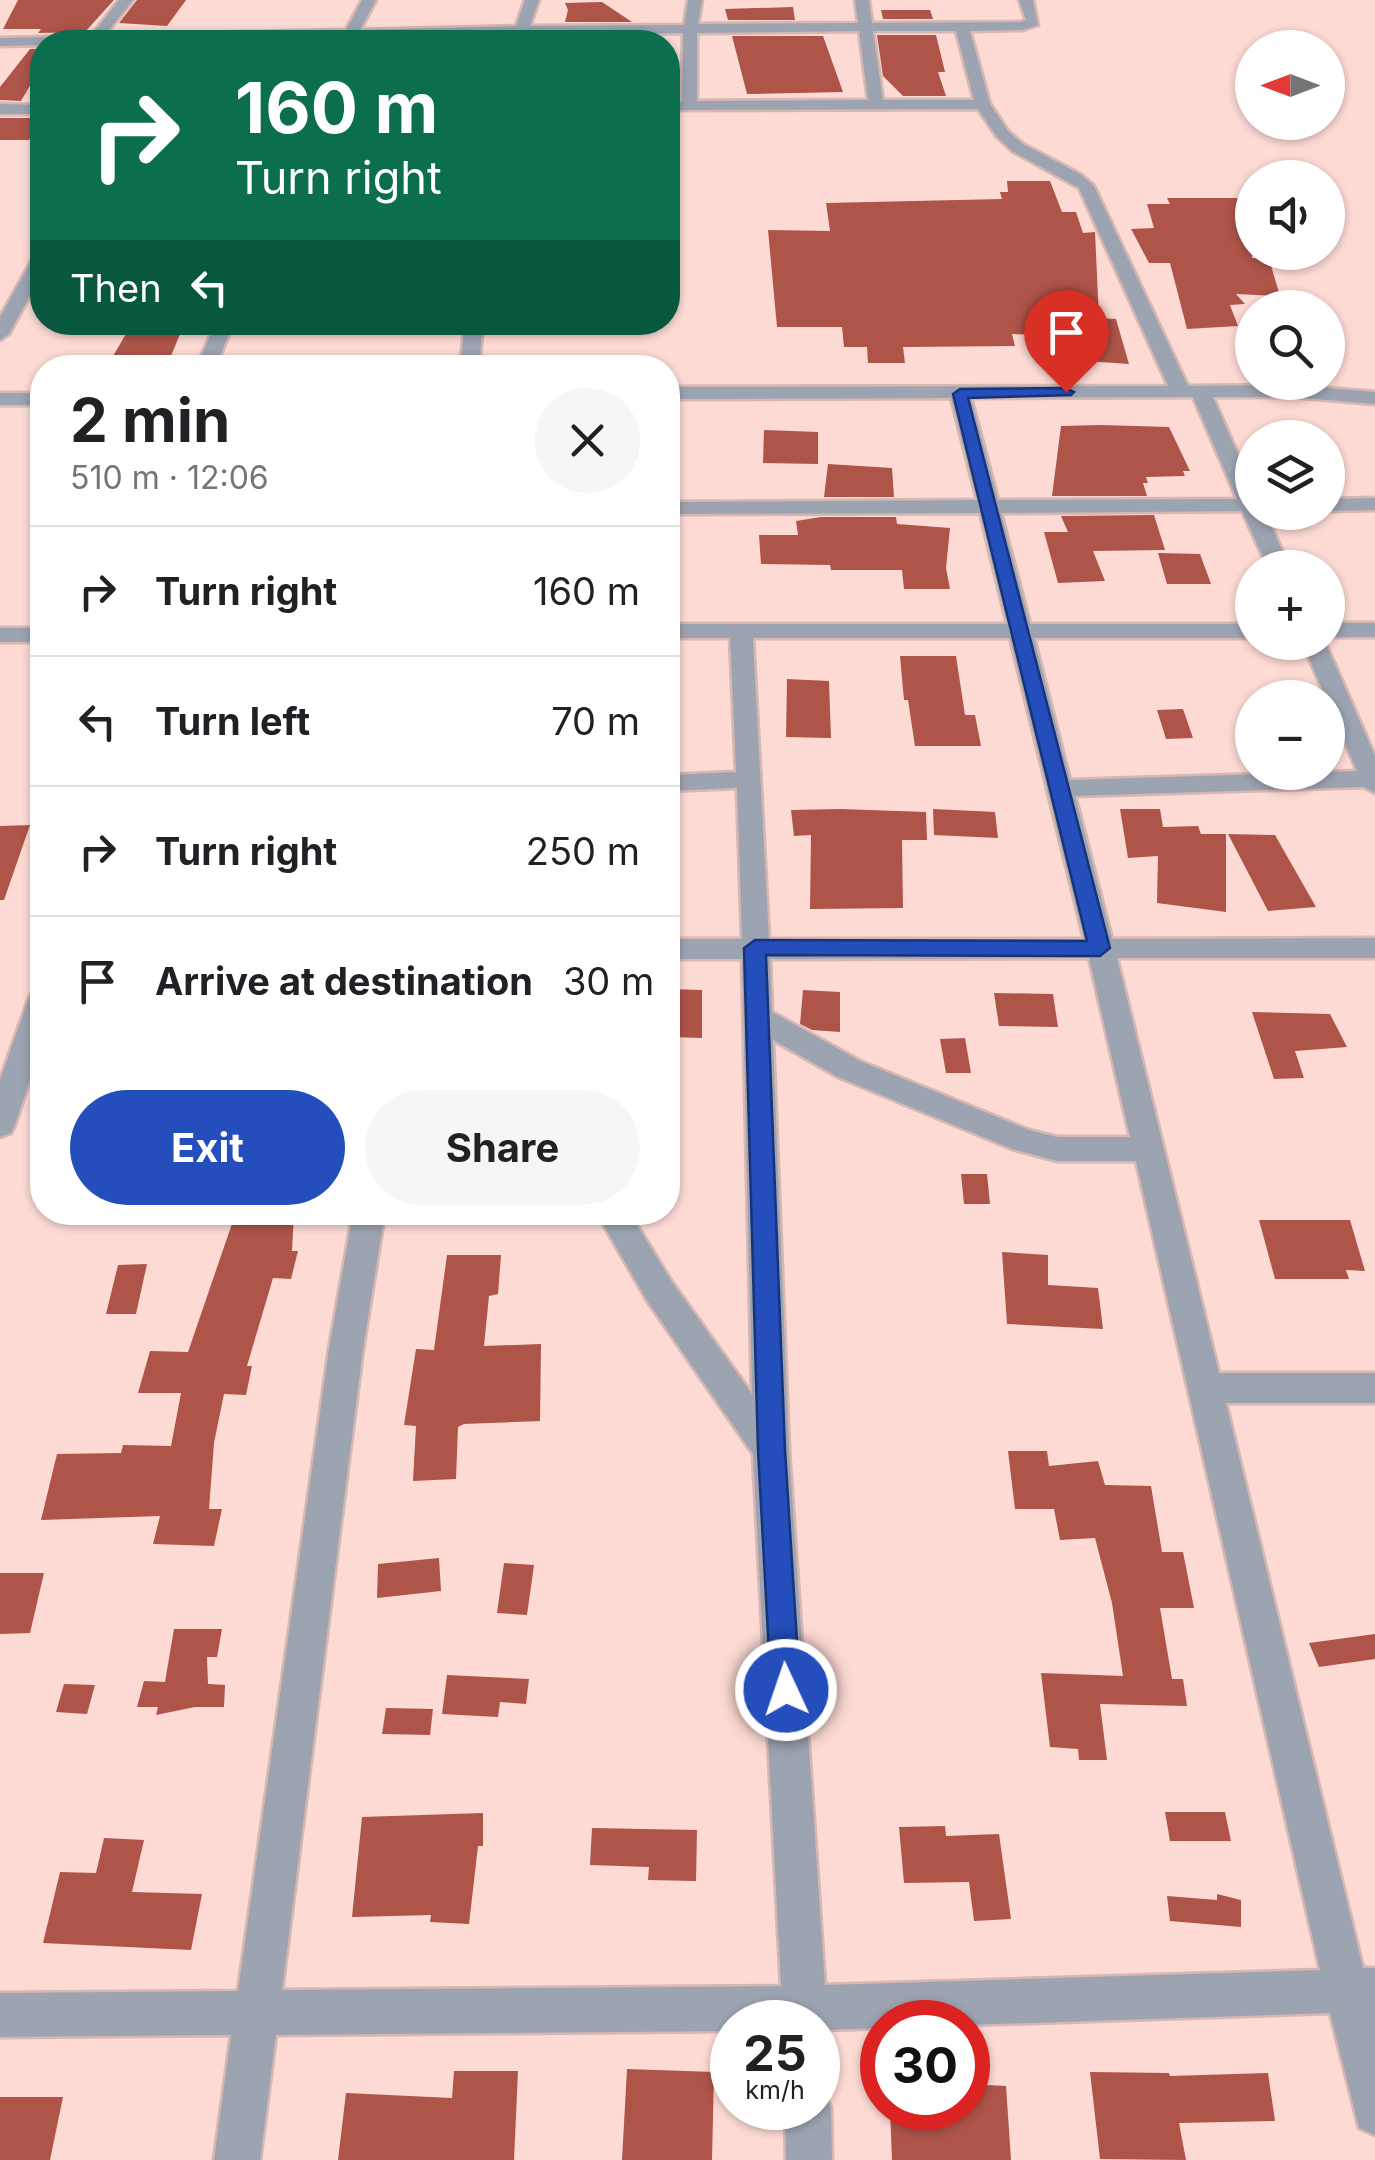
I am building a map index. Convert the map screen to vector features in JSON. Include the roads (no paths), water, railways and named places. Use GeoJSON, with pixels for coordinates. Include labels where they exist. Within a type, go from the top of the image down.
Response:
{"type":"FeatureCollection","features":[{"type":"Feature","properties":{"kind":"street"},"geometry":{"type":"LineString","coordinates":[[102,30],[126,0]]}},
{"type":"Feature","properties":{"kind":"street"},"geometry":{"type":"LineString","coordinates":[[352,30],[369,0]]}},
{"type":"Feature","properties":{"kind":"street"},"geometry":{"type":"LineString","coordinates":[[522,30],[532,0]]}},
{"type":"Feature","properties":{"kind":"street"},"geometry":{"type":"LineString","coordinates":[[689,106],[690,30],[695,0]]}},
{"type":"Feature","properties":{"kind":"street"},"geometry":{"type":"LineString","coordinates":[[862,0],[876,105]]}},
{"type":"Feature","properties":{"kind":"street"},"geometry":{"type":"LineString","coordinates":[[680,30],[1030,24],[1033,22],[1026,0]]}},
{"type":"Feature","properties":{"kind":"street"},"geometry":{"type":"LineString","coordinates":[[962,28],[981,104],[996,132],[1040,161],[1072,173],[1086,186],[1235,476]]}},
{"type":"Feature","properties":{"kind":"street"},"geometry":{"type":"LineString","coordinates":[[0,42],[30,41]]}},
{"type":"Feature","properties":{"kind":"street"},"geometry":{"type":"LineString","coordinates":[[680,106],[981,104]]}},
{"type":"Feature","properties":{"kind":"street"},"geometry":{"type":"LineString","coordinates":[[0,109],[30,110]]}},
{"type":"Feature","properties":{"kind":"street"},"geometry":{"type":"LineString","coordinates":[[0,334],[30,280]]}},
{"type":"Feature","properties":{"kind":"street"},"geometry":{"type":"LineString","coordinates":[[680,393],[1292,392],[1375,398]]}},
{"type":"Feature","properties":{"kind":"street"},"geometry":{"type":"LineString","coordinates":[[960,394],[1061,788],[1204,1388],[1361,1990],[1375,2112]]}},
{"type":"Feature","properties":{"kind":"street"},"geometry":{"type":"LineString","coordinates":[[0,399],[30,399]]}},
{"type":"Feature","properties":{"kind":"street"},"geometry":{"type":"LineString","coordinates":[[1345,505],[1375,504]]}},
{"type":"Feature","properties":{"kind":"street"},"geometry":{"type":"LineString","coordinates":[[680,508],[1235,508]]}},
{"type":"Feature","properties":{"kind":"street"},"geometry":{"type":"LineString","coordinates":[[1345,630],[1375,630]]}},
{"type":"Feature","properties":{"kind":"street"},"geometry":{"type":"LineString","coordinates":[[741,631],[771,1450],[804,2000]]}},
{"type":"Feature","properties":{"kind":"street"},"geometry":{"type":"LineString","coordinates":[[680,632],[1235,631]]}},
{"type":"Feature","properties":{"kind":"street"},"geometry":{"type":"LineString","coordinates":[[0,635],[30,635]]}},
{"type":"Feature","properties":{"kind":"street"},"geometry":{"type":"LineString","coordinates":[[1061,788],[1374,782],[1321,660]]}},
{"type":"Feature","properties":{"kind":"street"},"geometry":{"type":"LineString","coordinates":[[680,783],[748,780]]}},
{"type":"Feature","properties":{"kind":"street"},"geometry":{"type":"LineString","coordinates":[[680,949],[1375,948]]}},
{"type":"Feature","properties":{"kind":"street"},"geometry":{"type":"LineString","coordinates":[[757,1017],[849,1069],[1023,1141],[1057,1149],[1146,1150]]}},
{"type":"Feature","properties":{"kind":"street"},"geometry":{"type":"LineString","coordinates":[[0,1125],[30,1036]]}},
{"type":"Feature","properties":{"kind":"street"},"geometry":{"type":"LineString","coordinates":[[237,2160],[346,1350],[367,1225]]}},
{"type":"Feature","properties":{"kind":"street"},"geometry":{"type":"LineString","coordinates":[[620,1225],[660,1292],[771,1450]]}},
{"type":"Feature","properties":{"kind":"street"},"geometry":{"type":"LineString","coordinates":[[1204,1388],[1375,1388]]}},
{"type":"Feature","properties":{"kind":"street"},"geometry":{"type":"LineString","coordinates":[[840,2013],[1361,1990]]}},
{"type":"Feature","properties":{"kind":"street"},"geometry":{"type":"LineString","coordinates":[[0,2015],[259,2010],[710,2014]]}},
{"type":"Feature","properties":{"kind":"street"},"geometry":{"type":"LineString","coordinates":[[809,2130],[810,2160]]}}]}
